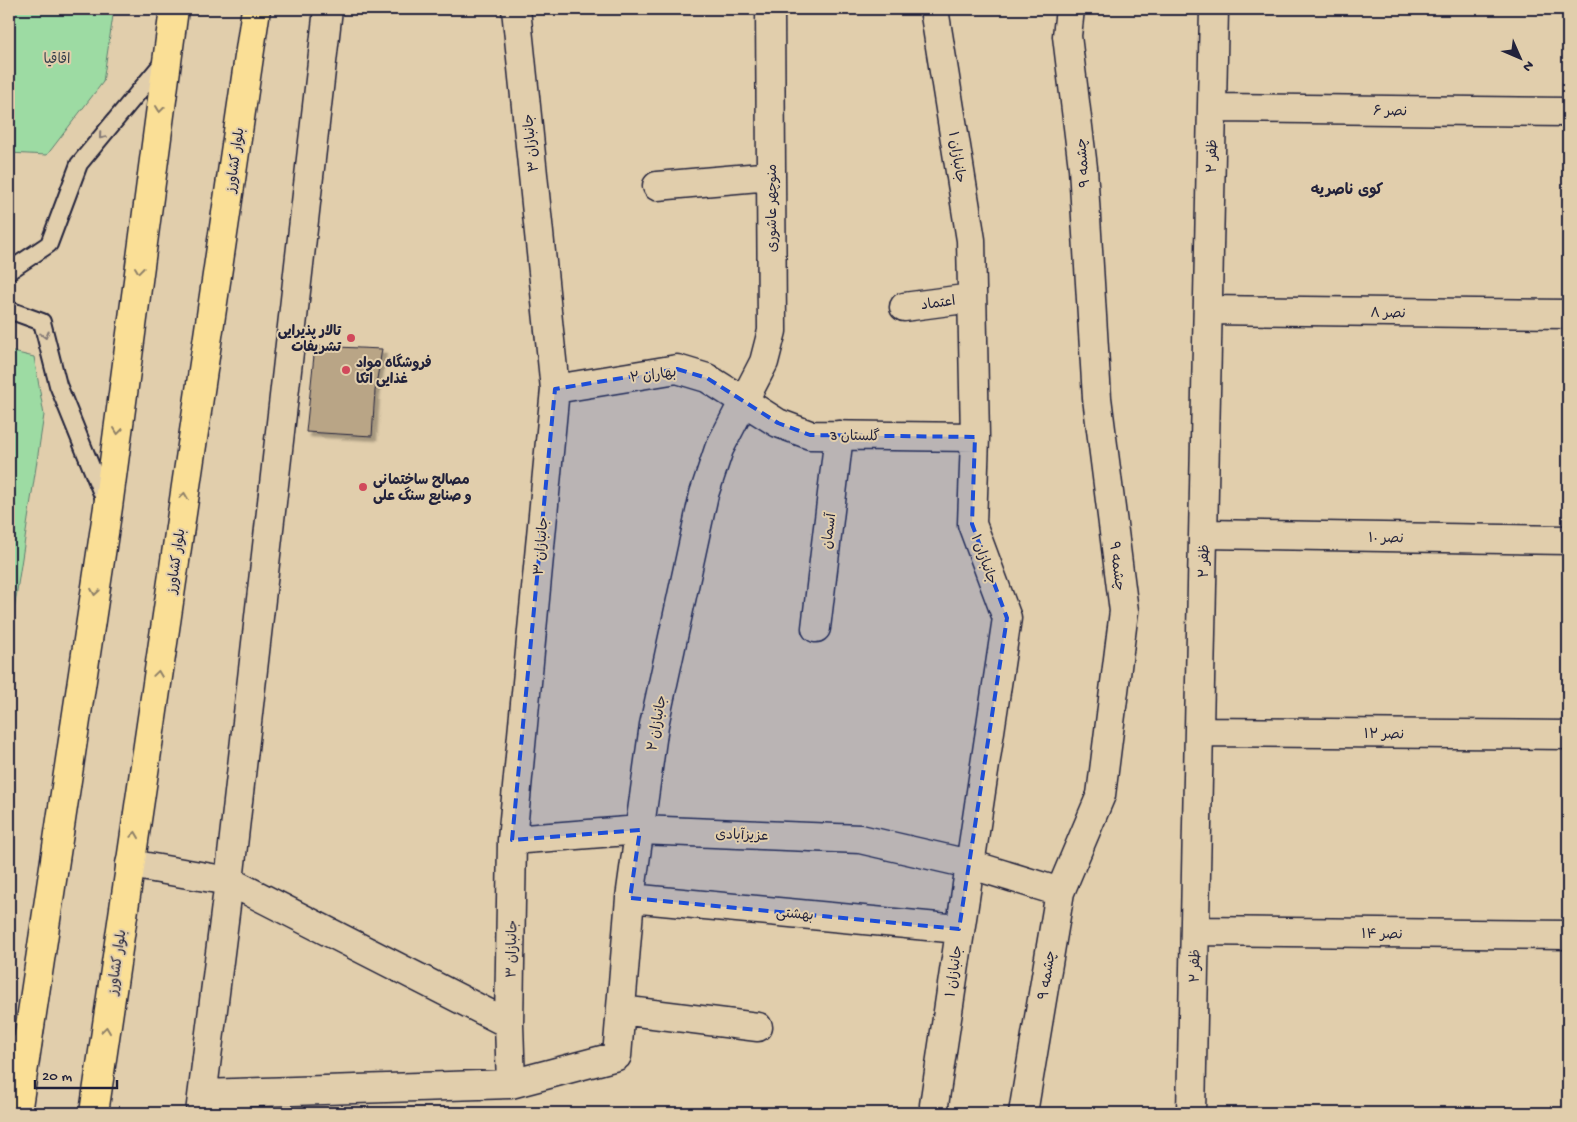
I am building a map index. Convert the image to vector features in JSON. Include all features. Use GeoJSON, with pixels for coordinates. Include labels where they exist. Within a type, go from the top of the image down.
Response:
{"type":"FeatureCollection","features":[{"type":"Feature","properties":{"kind":"main road"},"geometry":{"type":"LineString","coordinates":[[17,1113],[18,1051],[108,507],[174,9]]}},
{"type":"Feature","properties":{"kind":"main road","name":"بلوار کشاورز"},"geometry":{"type":"LineString","coordinates":[[94,1113],[256,9]]}},
{"type":"Feature","properties":{"kind":"street"},"geometry":{"type":"LineString","coordinates":[[328,9],[201,1104],[511,1084]]}},
{"type":"Feature","properties":{"kind":"street","name":"جانبازان ۳"},"geometry":{"type":"LineString","coordinates":[[511,1084],[512,840],[555,389],[516,9]]}},
{"type":"Feature","properties":{"kind":"street","name":"منوچهر عاشوری"},"geometry":{"type":"LineString","coordinates":[[743,401],[764,362],[772,331],[770,9]]}},
{"type":"Feature","properties":{"kind":"street","name":"جانبازان ۱"},"geometry":{"type":"LineString","coordinates":[[934,9],[971,240],[975,437],[972,524],[1007,618],[959,928],[934,1105]]}},
{"type":"Feature","properties":{"kind":"street","name":"چشمه ۹"},"geometry":{"type":"LineString","coordinates":[[1023,1113],[1060,892],[1101,795],[1124,611],[1097,398],[1083,168],[1067,36],[1070,9]]}},
{"type":"Feature","properties":{"kind":"street","name":"ظفر ۲"},"geometry":{"type":"LineString","coordinates":[[1191,1113],[1214,9]]}},
{"type":"Feature","properties":{"kind":"street","name":"نصر ۶"},"geometry":{"type":"LineString","coordinates":[[1212,108],[1568,112]]}},
{"type":"Feature","properties":{"kind":"street"},"geometry":{"type":"LineString","coordinates":[[657,186],[771,176]]}},
{"type":"Feature","properties":{"kind":"street","name":"اعتماد"},"geometry":{"type":"LineString","coordinates":[[904,307],[972,298]]}},
{"type":"Feature","properties":{"kind":"street","name":"نصر ۸"},"geometry":{"type":"LineString","coordinates":[[1208,310],[1568,314]]}},
{"type":"Feature","properties":{"kind":"street","name":"بهاران ۲"},"geometry":{"type":"LineString","coordinates":[[555,389],[677,369],[707,378],[743,401]]}},
{"type":"Feature","properties":{"kind":"street","name":"گلستان 3"},"geometry":{"type":"LineString","coordinates":[[743,401],[778,423],[810,434],[975,437]]}},
{"type":"Feature","properties":{"kind":"street","name":"جانبازان ۲"},"geometry":{"type":"LineString","coordinates":[[511,1084],[617,1056],[630,898],[654,725],[704,494],[719,450],[743,401]]}},
{"type":"Feature","properties":{"kind":"street","name":"آسمان"},"geometry":{"type":"LineString","coordinates":[[816,628],[839,435]]}},
{"type":"Feature","properties":{"kind":"street","name":"نصر ۱۰"},"geometry":{"type":"LineString","coordinates":[[1204,534],[1568,540]]}},
{"type":"Feature","properties":{"kind":"street","name":"نصر ۱۲"},"geometry":{"type":"LineString","coordinates":[[1199,732],[1568,735]]}},
{"type":"Feature","properties":{"kind":"street","name":"عزیزآبادی"},"geometry":{"type":"LineString","coordinates":[[512,840],[640,830],[860,839],[969,864],[1060,892]]}},
{"type":"Feature","properties":{"kind":"street"},"geometry":{"type":"LineString","coordinates":[[130,864],[228,881],[510,1024]]}},
{"type":"Feature","properties":{"kind":"street","name":"بهشتی"},"geometry":{"type":"LineString","coordinates":[[630,898],[959,928]]}},
{"type":"Feature","properties":{"kind":"street","name":"نصر ۱۴"},"geometry":{"type":"LineString","coordinates":[[1195,931],[1568,935]]}},
{"type":"Feature","properties":{"kind":"street"},"geometry":{"type":"LineString","coordinates":[[621,1010],[758,1027]]}},
{"type":"Feature","properties":{"kind":"lane"},"geometry":{"type":"LineString","coordinates":[[9,271],[49,244],[79,164],[166,58]]}},
{"type":"Feature","properties":{"kind":"lane"},"geometry":{"type":"LineString","coordinates":[[9,310],[42,322],[58,385],[108,507]]}},
{"type":"Feature","properties":{"kind":"highlighted area"},"geometry":{"type":"Polygon","coordinates":[[[677,369],[707,378],[778,423],[810,435],[975,437],[972,524],[1007,618],[959,929],[630,898],[640,830],[512,840],[555,389],[677,369]]]}},
{"type":"Feature","properties":{"kind":"green space","name":"اقاقیا"},"geometry":{"type":"Polygon","coordinates":[[[9,9],[114,9],[103,82],[47,155],[9,153],[9,9]]]}},
{"type":"Feature","properties":{"kind":"green space"},"geometry":{"type":"Polygon","coordinates":[[[9,351],[34,357],[44,415],[9,643],[9,351]]]}},
{"type":"Feature","properties":{"kind":"building","name":"فروشگاه مواد غذایی اتکا"},"geometry":{"type":"Polygon","coordinates":[[[315,346],[382,349],[375,391],[372,436],[306,432],[315,346]]]}},
{"type":"Feature","properties":{"kind":"place","name":"تالار پذیرایی تشریفات"},"geometry":{"type":"Point","coordinates":[351,338]}},
{"type":"Feature","properties":{"kind":"place","name":"فروشگاه مواد غذایی اتکا"},"geometry":{"type":"Point","coordinates":[346,370]}},
{"type":"Feature","properties":{"kind":"place","name":"مصالح ساختمانی و صنایع سنگ علی"},"geometry":{"type":"Point","coordinates":[363,487]}},
{"type":"Feature","properties":{"kind":"district","name":"کوی ناصریه"},"geometry":{"type":"Point","coordinates":[1347,189]}}]}
